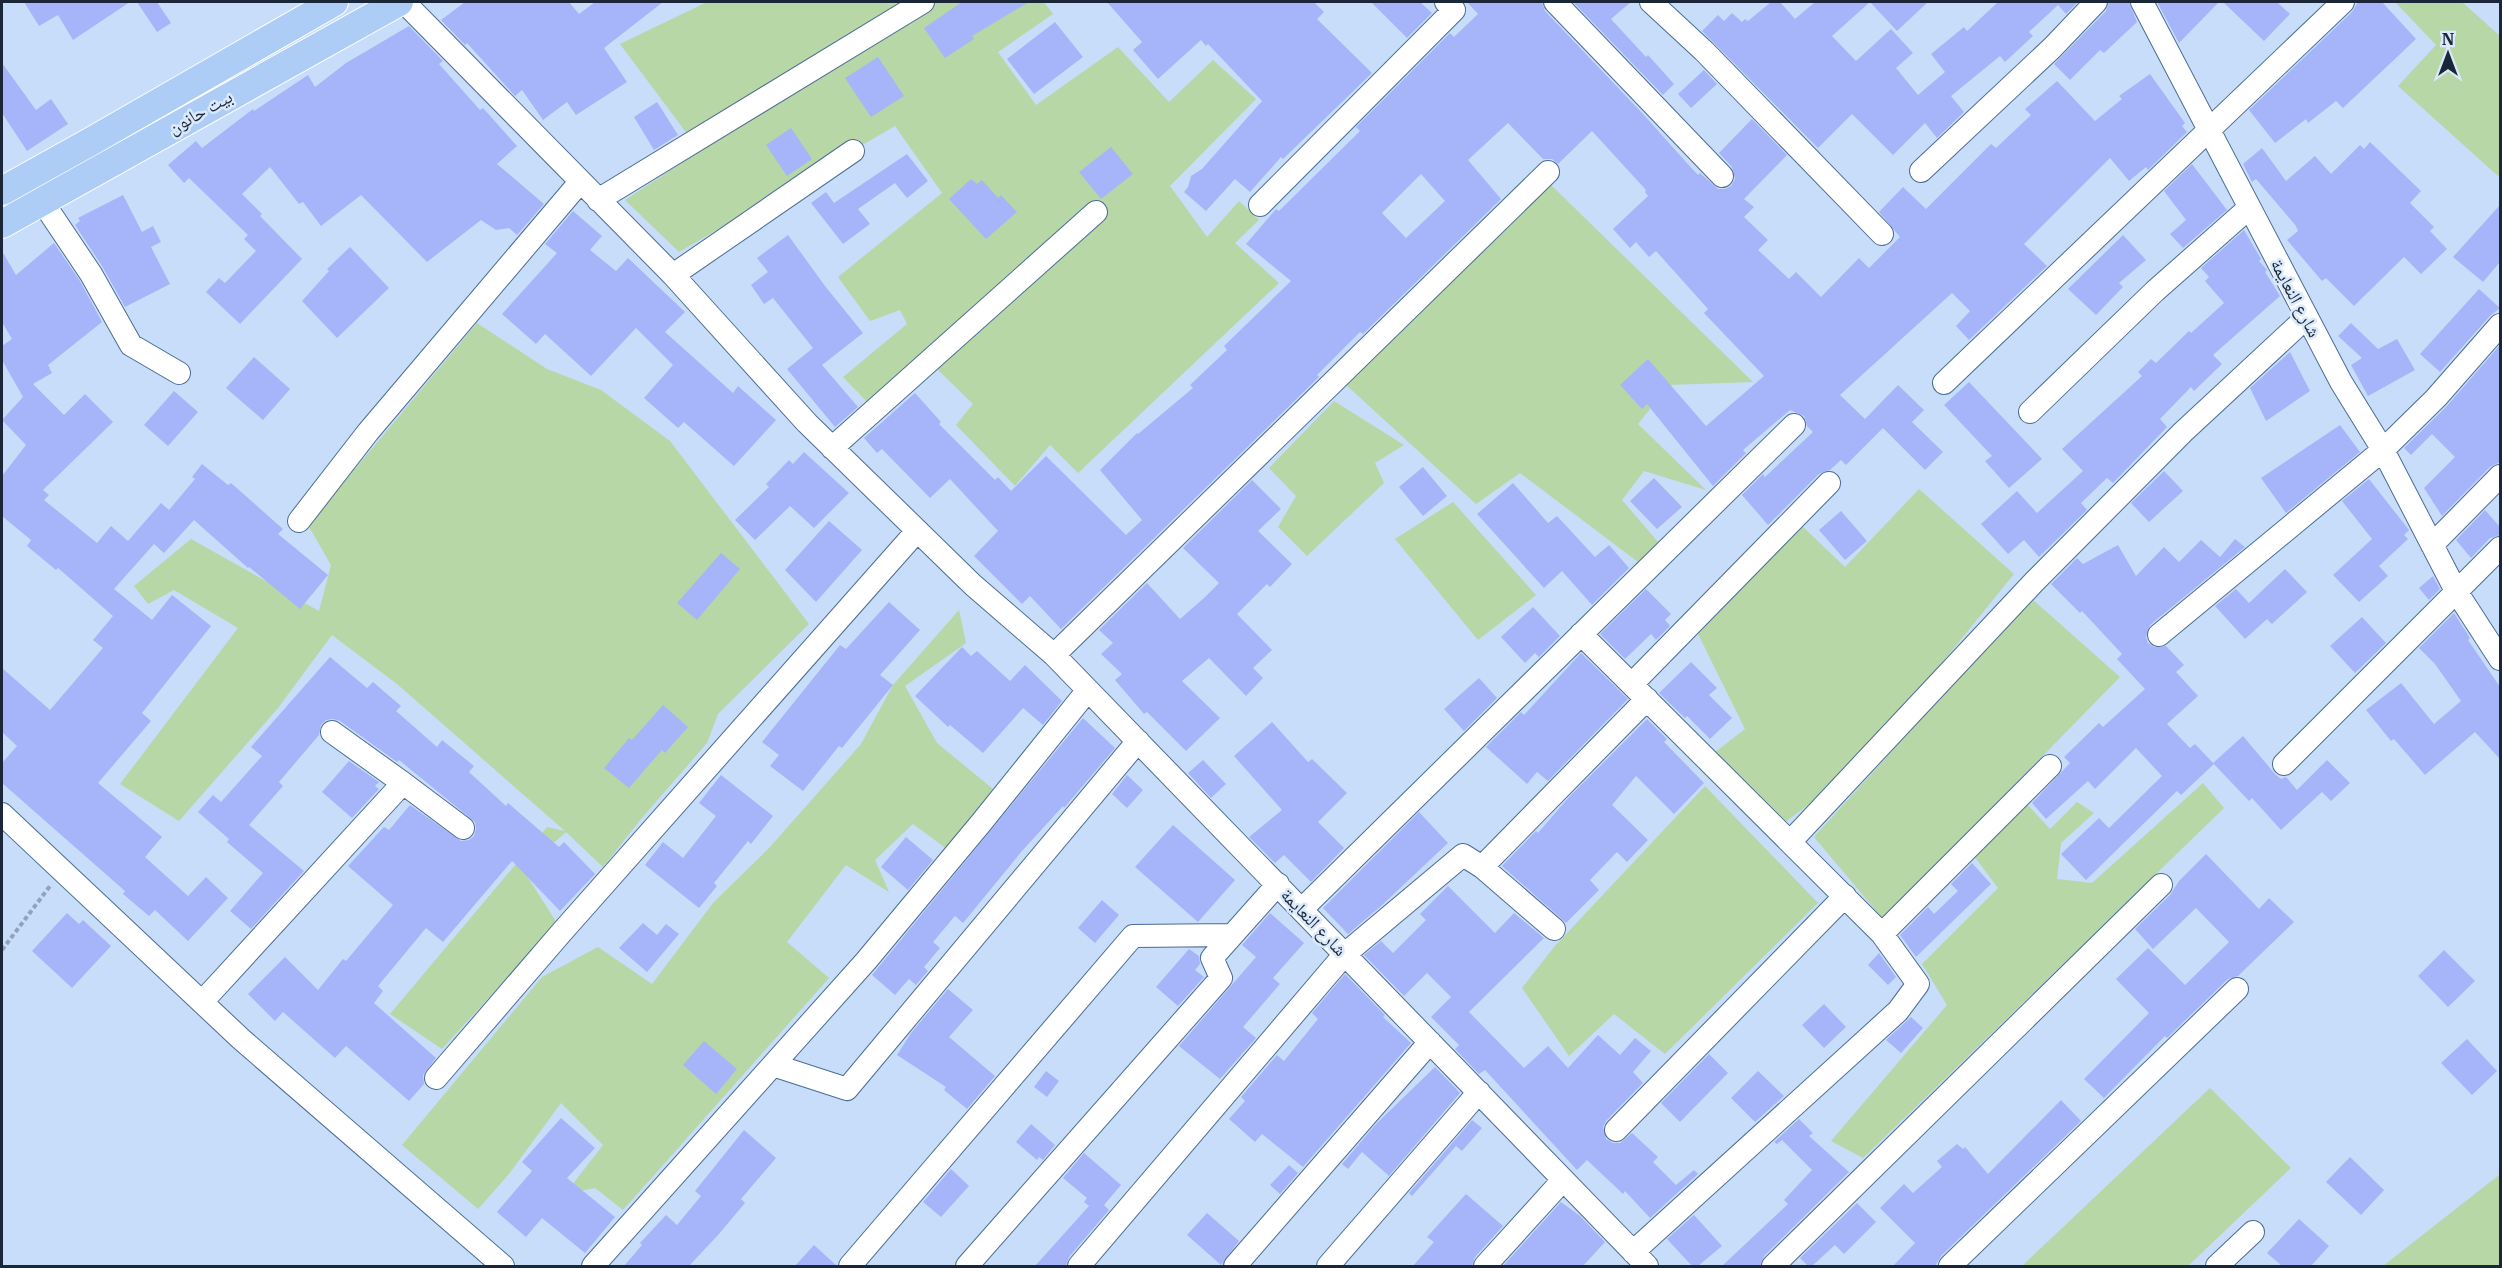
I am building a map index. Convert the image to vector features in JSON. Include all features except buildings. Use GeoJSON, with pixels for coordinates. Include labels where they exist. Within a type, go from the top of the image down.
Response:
{"type":"FeatureCollection","features":[{"type":"Feature","properties":{"kind":"main road","name":"بيت حانون"},"geometry":{"type":"LineString","coordinates":[[2,191],[334,2]]}},
{"type":"Feature","properties":{"kind":"main road","name":"بيت حانون"},"geometry":{"type":"LineString","coordinates":[[2,224],[399,2]]}},
{"type":"Feature","properties":{"kind":"street","name":"شارع النعايمة"},"geometry":{"type":"LineString","coordinates":[[404,2],[673,275],[832,448],[972,585],[1054,655],[1640,1259]]}},
{"type":"Feature","properties":{"kind":"street"},"geometry":{"type":"LineString","coordinates":[[598,200],[923,2]]}},
{"type":"Feature","properties":{"kind":"street"},"geometry":{"type":"LineString","coordinates":[[1260,205],[1454,10],[1446,2]]}},
{"type":"Feature","properties":{"kind":"street"},"geometry":{"type":"LineString","coordinates":[[1555,2],[1722,176]]}},
{"type":"Feature","properties":{"kind":"street"},"geometry":{"type":"LineString","coordinates":[[1651,2],[1704,51],[1882,234]]}},
{"type":"Feature","properties":{"kind":"street"},"geometry":{"type":"LineString","coordinates":[[1921,171],[2052,48],[2096,2]]}},
{"type":"Feature","properties":{"kind":"street","name":"شارع النعايمة"},"geometry":{"type":"LineString","coordinates":[[2142,2],[2341,382],[2383,450],[2456,591],[2500,658]]}},
{"type":"Feature","properties":{"kind":"street"},"geometry":{"type":"LineString","coordinates":[[1944,383],[2343,2]]}},
{"type":"Feature","properties":{"kind":"street"},"geometry":{"type":"LineString","coordinates":[[673,275],[853,152]]}},
{"type":"Feature","properties":{"kind":"street"},"geometry":{"type":"LineString","coordinates":[[1054,655],[1548,172]]}},
{"type":"Feature","properties":{"kind":"street"},"geometry":{"type":"LineString","coordinates":[[299,521],[368,432],[580,182]]}},
{"type":"Feature","properties":{"kind":"street"},"geometry":{"type":"LineString","coordinates":[[42,201],[91,274],[131,345],[179,373]]}},
{"type":"Feature","properties":{"kind":"street"},"geometry":{"type":"LineString","coordinates":[[2030,412],[2155,291],[2249,208]]}},
{"type":"Feature","properties":{"kind":"street"},"geometry":{"type":"LineString","coordinates":[[832,448],[1096,212]]}},
{"type":"Feature","properties":{"kind":"street"},"geometry":{"type":"LineString","coordinates":[[1790,842],[2042,573],[2182,432],[2307,317]]}},
{"type":"Feature","properties":{"kind":"street"},"geometry":{"type":"LineString","coordinates":[[2159,635],[2383,450],[2436,398],[2500,325]]}},
{"type":"Feature","properties":{"kind":"street"},"geometry":{"type":"LineString","coordinates":[[1302,909],[1794,425]]}},
{"type":"Feature","properties":{"kind":"street"},"geometry":{"type":"LineString","coordinates":[[2432,545],[2500,476]]}},
{"type":"Feature","properties":{"kind":"street"},"geometry":{"type":"LineString","coordinates":[[1482,867],[1829,483]]}},
{"type":"Feature","properties":{"kind":"street"},"geometry":{"type":"LineString","coordinates":[[436,1078],[561,933],[917,531]]}},
{"type":"Feature","properties":{"kind":"street"},"geometry":{"type":"LineString","coordinates":[[2284,764],[2500,548]]}},
{"type":"Feature","properties":{"kind":"street"},"geometry":{"type":"LineString","coordinates":[[1581,634],[1882,934],[1918,984],[1898,1011],[1640,1259]]}},
{"type":"Feature","properties":{"kind":"street"},"geometry":{"type":"LineString","coordinates":[[593,1266],[873,952],[1088,690]]}},
{"type":"Feature","properties":{"kind":"street"},"geometry":{"type":"LineString","coordinates":[[332,732],[463,828]]}},
{"type":"Feature","properties":{"kind":"street"},"geometry":{"type":"LineString","coordinates":[[772,1065],[847,1089],[1138,741]]}},
{"type":"Feature","properties":{"kind":"street"},"geometry":{"type":"LineString","coordinates":[[1882,934],[2050,766]]}},
{"type":"Feature","properties":{"kind":"street"},"geometry":{"type":"LineString","coordinates":[[202,1002],[403,783]]}},
{"type":"Feature","properties":{"kind":"street"},"geometry":{"type":"LineString","coordinates":[[2,814],[202,1002],[502,1266]]}},
{"type":"Feature","properties":{"kind":"street"},"geometry":{"type":"LineString","coordinates":[[1079,1266],[1345,954],[1463,855],[1482,867],[1554,929]]}},
{"type":"Feature","properties":{"kind":"street"},"geometry":{"type":"LineString","coordinates":[[967,1266],[1221,978],[1212,958],[1278,885]]}},
{"type":"Feature","properties":{"kind":"street"},"geometry":{"type":"LineString","coordinates":[[1773,1266],[2161,885]]}},
{"type":"Feature","properties":{"kind":"street"},"geometry":{"type":"LineString","coordinates":[[1616,1130],[1845,896]]}},
{"type":"Feature","properties":{"kind":"street"},"geometry":{"type":"LineString","coordinates":[[850,1266],[1133,936],[1232,935]]}},
{"type":"Feature","properties":{"kind":"street"},"geometry":{"type":"LineString","coordinates":[[1950,1266],[2236,989]]}},
{"type":"Feature","properties":{"kind":"street"},"geometry":{"type":"LineString","coordinates":[[1235,1266],[1430,1042]]}},
{"type":"Feature","properties":{"kind":"street"},"geometry":{"type":"LineString","coordinates":[[1328,1266],[1479,1092]]}},
{"type":"Feature","properties":{"kind":"street"},"geometry":{"type":"LineString","coordinates":[[1485,1266],[1563,1180]]}},
{"type":"Feature","properties":{"kind":"street"},"geometry":{"type":"LineString","coordinates":[[2217,1266],[2253,1232]]}},
{"type":"Feature","properties":{"kind":"path"},"geometry":{"type":"LineString","coordinates":[[2,950],[61,871]]}},
{"type":"Feature","properties":{"kind":"green space"},"geometry":{"type":"Polygon","coordinates":[[[707,2],[1044,2],[1053,14],[998,52],[1036,105],[1118,47],[1169,102],[1213,60],[1256,99],[1170,186],[1207,237],[1239,201],[1259,220],[1235,243],[1279,283],[1078,473],[1050,445],[1015,486],[956,425],[973,404],[937,369],[879,414],[843,377],[907,324],[900,310],[870,321],[838,277],[942,193],[895,126],[679,252],[625,200],[700,151],[620,44],[707,2]]]}},
{"type":"Feature","properties":{"kind":"green space"},"geometry":{"type":"Polygon","coordinates":[[[2395,2],[2462,2],[2500,36],[2500,173],[2498,176],[2398,86],[2436,45],[2395,2]]]}},
{"type":"Feature","properties":{"kind":"green space"},"geometry":{"type":"Polygon","coordinates":[[[1550,184],[1753,382],[1669,385],[1638,424],[1706,490],[1644,471],[1622,500],[1658,542],[1638,562],[1520,473],[1476,504],[1344,383],[1550,184]]]}},
{"type":"Feature","properties":{"kind":"green space"},"geometry":{"type":"Polygon","coordinates":[[[477,323],[547,369],[601,390],[670,441],[809,624],[718,714],[707,743],[603,867],[566,832],[523,870],[557,923],[442,1049],[390,1014],[547,827],[565,831],[397,684],[332,635],[278,708],[179,821],[120,784],[238,628],[174,590],[148,604],[134,586],[191,539],[319,611],[331,565],[308,525],[477,323]]]}},
{"type":"Feature","properties":{"kind":"green space"},"geometry":{"type":"Polygon","coordinates":[[[1334,401],[1404,445],[1375,463],[1384,483],[1307,556],[1278,527],[1296,496],[1269,468],[1334,401]]]}},
{"type":"Feature","properties":{"kind":"green space"},"geometry":{"type":"Polygon","coordinates":[[[1919,489],[2014,574],[1924,685],[1812,802],[1784,823],[1714,753],[1745,729],[1698,634],[1802,526],[1845,567],[1919,489]]]}},
{"type":"Feature","properties":{"kind":"green space"},"geometry":{"type":"Polygon","coordinates":[[[1453,502],[1536,595],[1478,640],[1395,539],[1453,502]]]}},
{"type":"Feature","properties":{"kind":"green space"},"geometry":{"type":"Polygon","coordinates":[[[2031,598],[2120,677],[1883,919],[1814,837],[2031,598]]]}},
{"type":"Feature","properties":{"kind":"green space"},"geometry":{"type":"Polygon","coordinates":[[[959,610],[966,643],[905,686],[937,743],[993,789],[947,849],[913,824],[875,860],[889,892],[846,865],[787,942],[829,978],[623,1210],[595,1188],[565,1194],[603,1145],[561,1103],[509,1174],[478,1209],[402,1145],[542,977],[598,947],[652,984],[713,903],[770,847],[861,744],[893,685],[959,610]]]}},
{"type":"Feature","properties":{"kind":"green space"},"geometry":{"type":"Polygon","coordinates":[[[2203,783],[2224,808],[1863,1158],[1831,1141],[1947,1005],[1922,964],[1998,888],[1974,856],[2026,803],[2050,829],[2077,802],[2094,813],[2061,843],[2057,879],[2092,883],[2203,783]]]}},
{"type":"Feature","properties":{"kind":"green space"},"geometry":{"type":"Polygon","coordinates":[[[1705,786],[1818,903],[1665,1054],[1614,1014],[1569,1056],[1522,988],[1554,947],[1705,786]]]}},
{"type":"Feature","properties":{"kind":"green space"},"geometry":{"type":"Polygon","coordinates":[[[2210,1088],[2291,1168],[2188,1266],[2022,1266],[2210,1088]]]}},
{"type":"Feature","properties":{"kind":"green space"},"geometry":{"type":"Polygon","coordinates":[[[2499,1175],[2500,1266],[2383,1266],[2499,1175]]]}}]}
